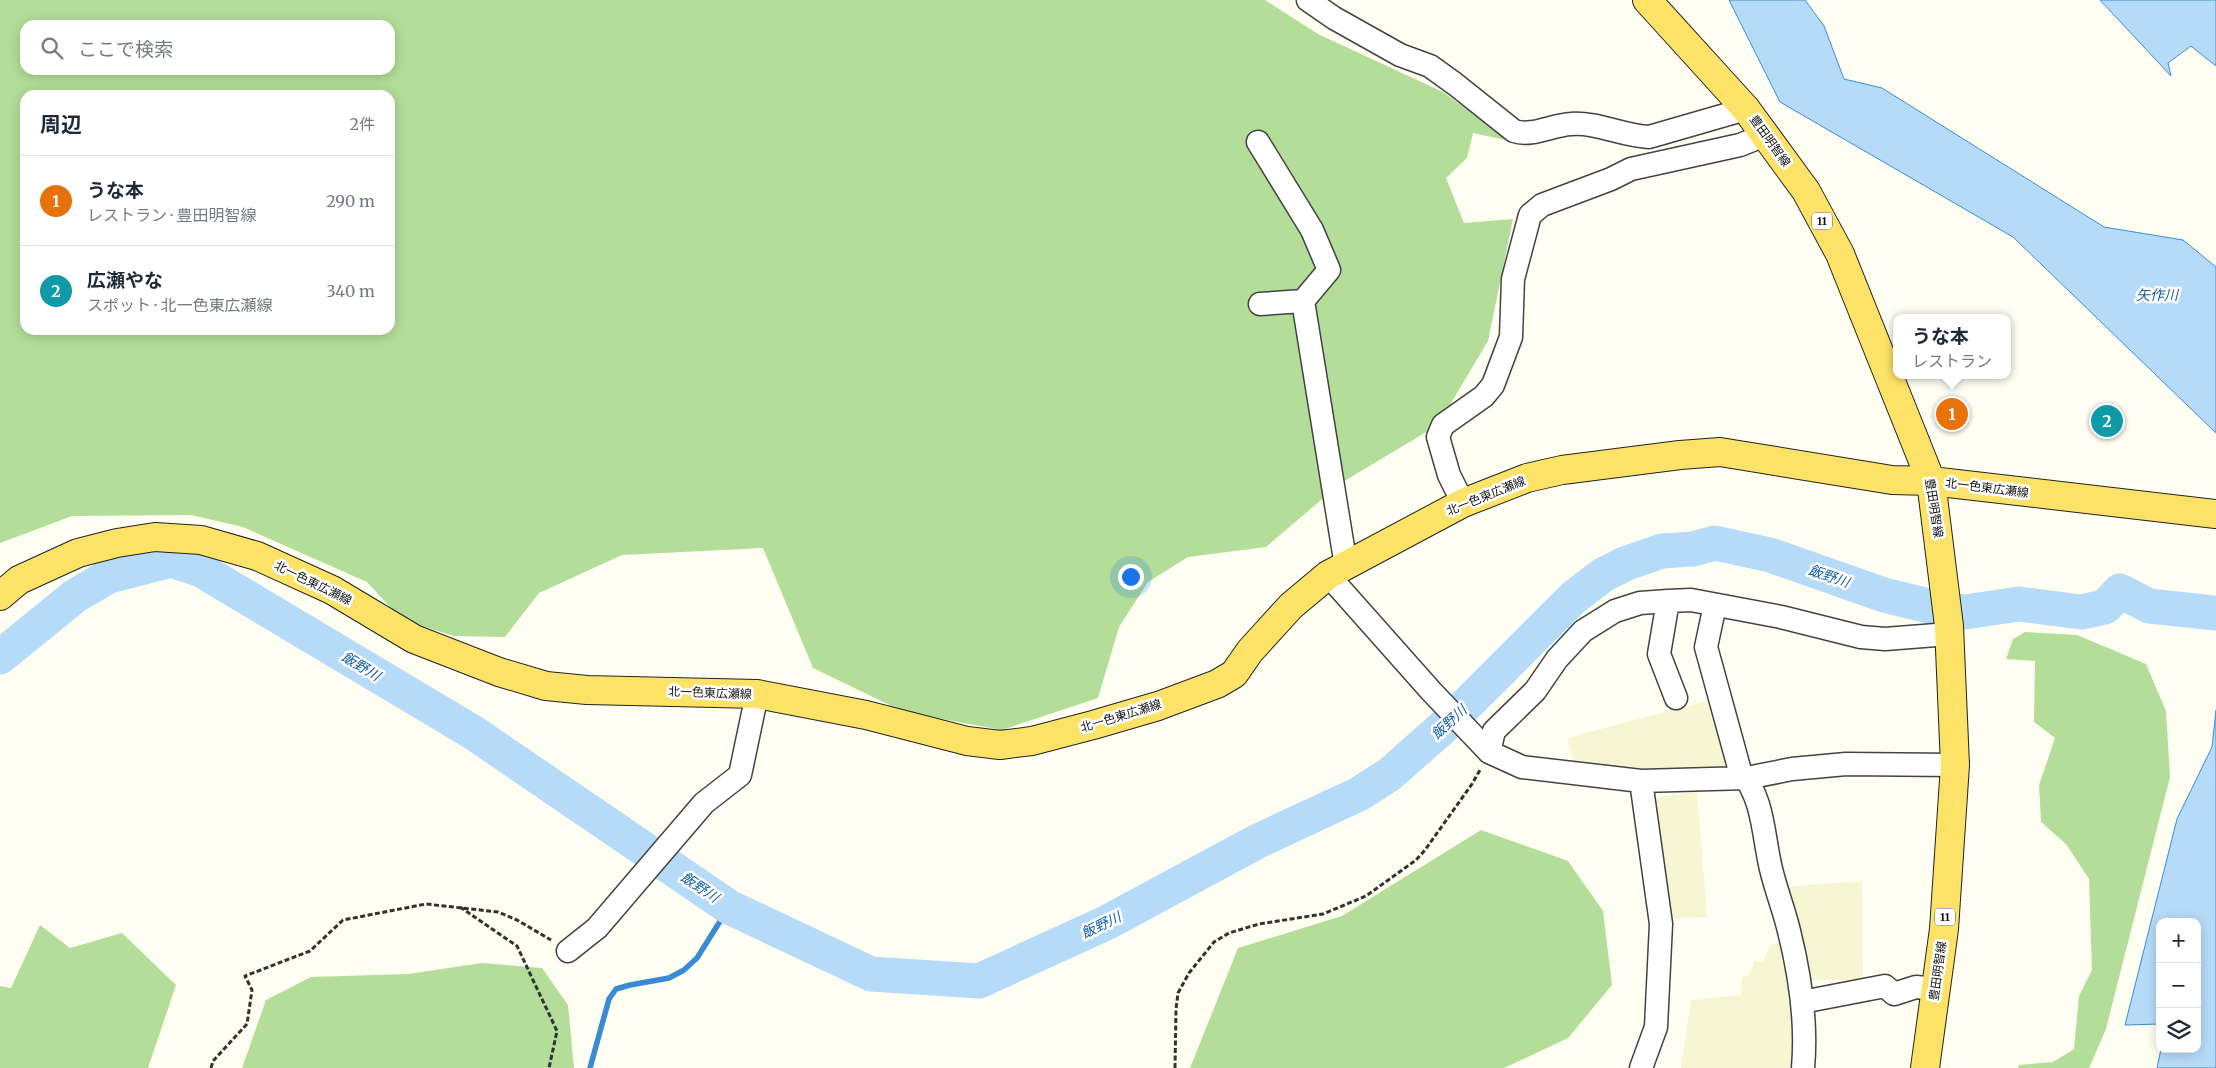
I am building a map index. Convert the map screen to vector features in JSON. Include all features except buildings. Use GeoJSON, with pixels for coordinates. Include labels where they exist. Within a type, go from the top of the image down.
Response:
{"type":"FeatureCollection","features":[{"type":"Feature","properties":{"kind":"main road","name":"豊田明智線"},"geometry":{"type":"LineString","coordinates":[[1647,0],[1746,109],[1806,191],[1840,254],[1931,481],[1939,534],[1949,630],[1955,765],[1944,928],[1925,1068]]}},
{"type":"Feature","properties":{"kind":"main road","name":"北一色東広瀬線"},"geometry":{"type":"LineString","coordinates":[[0,596],[19,580],[78,553],[117,543],[155,537],[201,540],[257,556],[332,590],[414,639],[499,672],[546,686],[587,690],[757,694],[866,715],[966,741],[1000,745],[1032,741],[1158,706],[1217,684],[1234,674],[1250,651],[1291,606],[1337,570],[1463,503],[1527,478],[1562,470],[1680,455],[1720,452],[1892,480],[1931,481],[2216,514]]}},
{"type":"Feature","properties":{"kind":"street"},"geometry":{"type":"LineString","coordinates":[[1308,0],[1334,18],[1400,55],[1430,66],[1514,131],[1523,134],[1573,124],[1590,125],[1634,137],[1649,137],[1746,109]]}},
{"type":"Feature","properties":{"kind":"street"},"geometry":{"type":"LineString","coordinates":[[1463,503],[1449,475],[1438,437],[1442,425],[1484,396],[1493,385],[1511,337],[1513,278],[1530,215],[1542,205],[1612,179],[1632,169],[1740,145],[1765,135]]}},
{"type":"Feature","properties":{"kind":"street"},"geometry":{"type":"LineString","coordinates":[[1258,142],[1312,230],[1329,270],[1303,301],[1260,304]]}},
{"type":"Feature","properties":{"kind":"street"},"geometry":{"type":"LineString","coordinates":[[1303,301],[1337,570],[1431,691],[1482,744],[1522,767],[1641,781],[1747,778],[1792,769],[1846,764],[1955,765]]}},
{"type":"Feature","properties":{"kind":"street"},"geometry":{"type":"LineString","coordinates":[[1482,744],[1535,691],[1557,658],[1583,630],[1615,611],[1640,603],[1691,600],[1781,617],[1861,637],[1885,639],[1949,630]]}},
{"type":"Feature","properties":{"kind":"street"},"geometry":{"type":"LineString","coordinates":[[1668,601],[1659,654],[1676,698]]}},
{"type":"Feature","properties":{"kind":"street"},"geometry":{"type":"LineString","coordinates":[[1715,605],[1706,647],[1740,771],[1747,778],[1757,799],[1771,870],[1790,931],[1802,1002],[1805,1039],[1803,1068]]}},
{"type":"Feature","properties":{"kind":"street"},"geometry":{"type":"LineString","coordinates":[[568,950],[597,928],[704,803],[740,775],[757,694]]}},
{"type":"Feature","properties":{"kind":"street"},"geometry":{"type":"LineString","coordinates":[[1641,781],[1661,924],[1656,1027],[1641,1068]]}},
{"type":"Feature","properties":{"kind":"street"},"geometry":{"type":"LineString","coordinates":[[1802,1002],[1885,986],[1894,994],[1916,987],[1936,989]]}},
{"type":"Feature","properties":{"kind":"path"},"geometry":{"type":"LineString","coordinates":[[1175,1068],[1178,993],[1189,973],[1214,942],[1229,933],[1259,924],[1324,914],[1366,896],[1390,880],[1416,860],[1425,850],[1472,784],[1482,744]]}},
{"type":"Feature","properties":{"kind":"path"},"geometry":{"type":"LineString","coordinates":[[211,1068],[214,1061],[247,1024],[252,990],[245,976],[310,951],[343,920],[426,904],[498,912],[517,920],[568,950]]}},
{"type":"Feature","properties":{"kind":"path"},"geometry":{"type":"LineString","coordinates":[[459,907],[517,946],[556,1031],[549,1068]]}},
{"type":"Feature","properties":{"kind":"green space"},"geometry":{"type":"Polygon","coordinates":[[[0,0],[1265,0],[1318,34],[1443,92],[1510,141],[1473,133],[1467,158],[1446,178],[1464,223],[1513,219],[1488,341],[1438,425],[1341,483],[1266,547],[1188,557],[1148,582],[1119,627],[1098,698],[1002,730],[904,712],[813,668],[763,548],[622,555],[539,593],[505,637],[454,636],[402,620],[367,582],[243,527],[191,515],[72,516],[0,543],[0,0]]]}},
{"type":"Feature","properties":{"kind":"green space"},"geometry":{"type":"Polygon","coordinates":[[[2025,632],[2077,635],[2146,664],[2166,711],[2170,777],[2106,1029],[2089,1068],[2018,1068],[2019,1065],[2053,1062],[2074,1049],[2079,996],[2092,970],[2089,879],[2066,844],[2041,822],[2039,785],[2055,738],[2034,722],[2035,661],[2006,659],[2013,639],[2025,632]]]}},
{"type":"Feature","properties":{"kind":"green space"},"geometry":{"type":"Polygon","coordinates":[[[1710,700],[1730,766],[1636,775],[1575,765],[1567,738],[1710,700]]]}},
{"type":"Feature","properties":{"kind":"green space"},"geometry":{"type":"Polygon","coordinates":[[[1697,792],[1707,917],[1666,919],[1647,799],[1697,792]]]}},
{"type":"Feature","properties":{"kind":"green space"},"geometry":{"type":"Polygon","coordinates":[[[1481,830],[1568,861],[1603,911],[1612,985],[1568,1038],[1504,1068],[1190,1068],[1238,948],[1342,916],[1481,830]]]}},
{"type":"Feature","properties":{"kind":"green space"},"geometry":{"type":"Polygon","coordinates":[[[1862,881],[1863,980],[1804,980],[1784,887],[1862,881]]]}},
{"type":"Feature","properties":{"kind":"green space"},"geometry":{"type":"Polygon","coordinates":[[[40,925],[70,948],[122,933],[176,985],[148,1068],[0,1068],[0,986],[11,988],[40,925]]]}},
{"type":"Feature","properties":{"kind":"green space"},"geometry":{"type":"Polygon","coordinates":[[[1785,941],[1793,997],[1792,1068],[1681,1068],[1691,1000],[1741,995],[1742,978],[1750,974],[1755,961],[1763,961],[1770,945],[1785,941]]]}},
{"type":"Feature","properties":{"kind":"green space"},"geometry":{"type":"Polygon","coordinates":[[[482,963],[542,968],[568,1005],[574,1068],[242,1068],[266,1000],[311,977],[408,974],[482,963]]]}},
{"type":"Feature","properties":{"kind":"water","name":"矢作川"},"geometry":{"type":"Polygon","coordinates":[[[1729,0],[1805,0],[1824,26],[1844,79],[1882,88],[2104,227],[2183,240],[2216,267],[2216,433],[2013,237],[1780,102],[1729,0]]]}},
{"type":"Feature","properties":{"kind":"water"},"geometry":{"type":"Polygon","coordinates":[[[2100,0],[2216,0],[2216,66],[2191,46],[2168,63],[2171,76],[2100,0]]]}},
{"type":"Feature","properties":{"kind":"water"},"geometry":{"type":"Polygon","coordinates":[[[2216,710],[2216,1068],[2157,1068],[2160,1053],[2201,1053],[2201,918],[2156,918],[2156,1024],[2125,1025],[2177,819],[2212,747],[2216,710]]]}},
{"type":"Feature","properties":{"kind":"waterway","name":"飯野川"},"geometry":{"type":"LineString","coordinates":[[0,657],[75,596],[109,576],[171,560],[201,570],[474,733],[729,907],[871,974],[979,981],[1106,923],[1258,841],[1359,794],[1390,774],[1451,720],[1573,598],[1603,575],[1627,563],[1662,551],[1693,549],[1715,543],[1770,555],[1884,595],[1937,608],[1965,612],[2019,604],[2081,612],[2105,607],[2120,591],[2149,606],[2216,613]]}},
{"type":"Feature","properties":{"kind":"waterway"},"geometry":{"type":"LineString","coordinates":[[590,1068],[609,999],[616,989],[669,978],[684,970],[697,958],[729,907]]}},
{"type":"Feature","properties":{"kind":"place","name":"うな本"},"geometry":{"type":"Point","coordinates":[1952,414]}},
{"type":"Feature","properties":{"kind":"place","name":"広瀬やな"},"geometry":{"type":"Point","coordinates":[2107,421]}}]}
